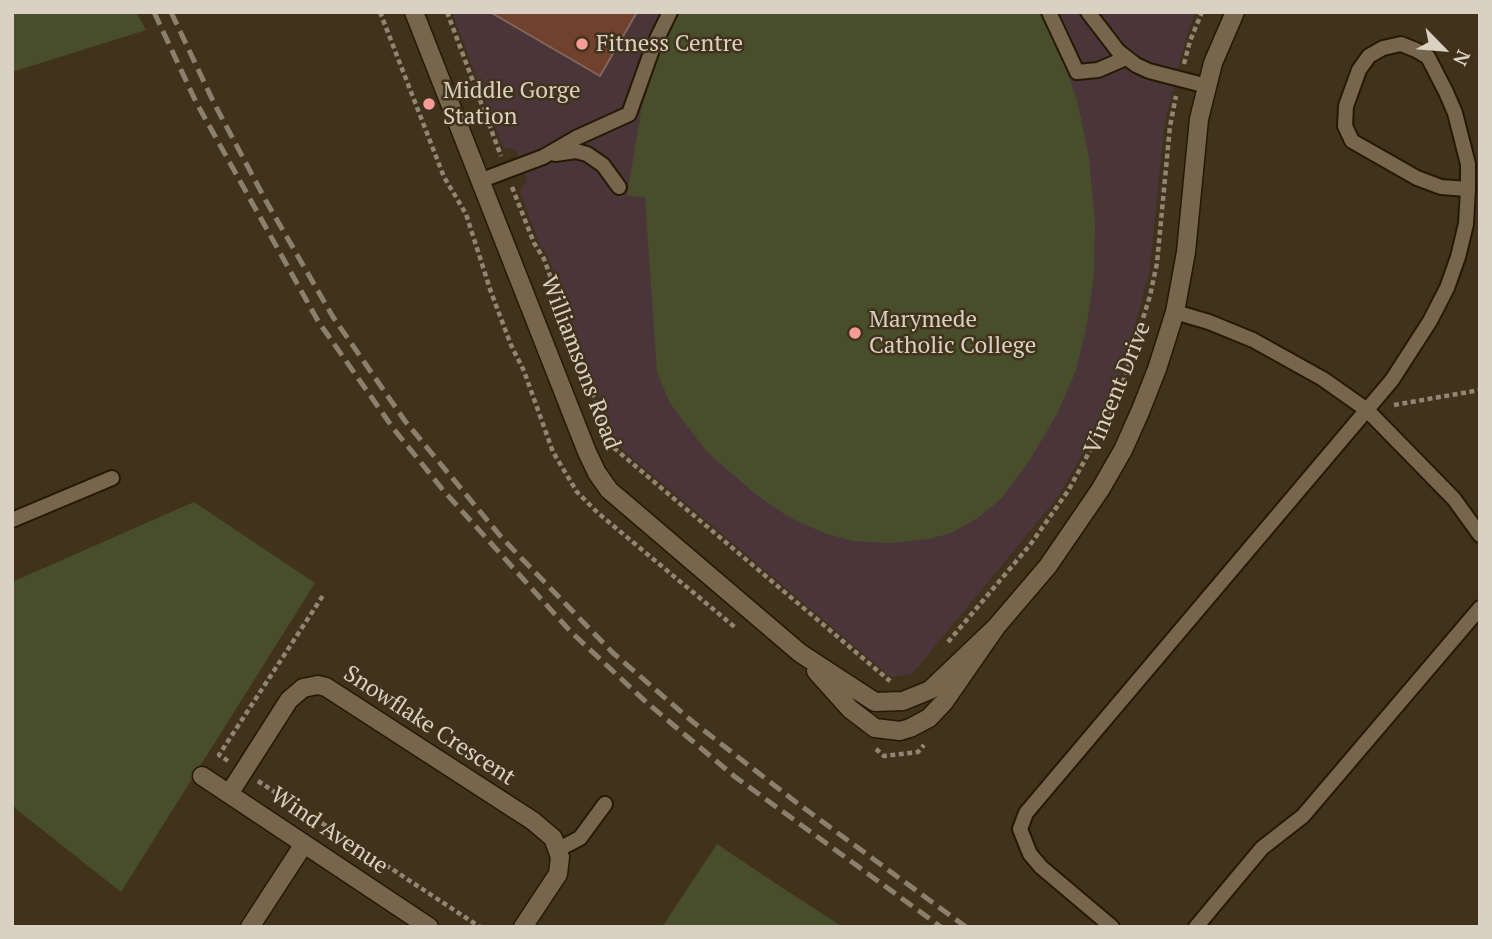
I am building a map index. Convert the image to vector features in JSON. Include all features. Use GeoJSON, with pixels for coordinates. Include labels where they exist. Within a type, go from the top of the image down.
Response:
{"type":"FeatureCollection","features":[{"type":"Feature","properties":{"kind":"street","name":"Vincent Drive"},"geometry":{"type":"LineString","coordinates":[[900,730],[929,718],[944,702],[996,627],[1048,566],[1106,480],[1140,412],[1157,369],[1174,312],[1186,253],[1194,159],[1206,86],[1235,12]]}},
{"type":"Feature","properties":{"kind":"street","name":"Williamsons Road"},"geometry":{"type":"LineString","coordinates":[[416,14],[587,452],[609,490],[800,653],[875,702],[903,701]]}},
{"type":"Feature","properties":{"kind":"street","name":"Vincent Drive"},"geometry":{"type":"LineString","coordinates":[[903,701],[930,690],[996,627]]}},
{"type":"Feature","properties":{"kind":"street","name":"Williamsons Road"},"geometry":{"type":"LineString","coordinates":[[800,653],[850,709],[875,728],[900,730]]}},
{"type":"Feature","properties":{"kind":"street","name":"Snowflake Crescent"},"geometry":{"type":"LineString","coordinates":[[229,794],[295,693],[310,686],[326,687],[533,821],[553,838],[559,849]]}},
{"type":"Feature","properties":{"kind":"street","name":"Wind Avenue"},"geometry":{"type":"LineString","coordinates":[[202,776],[429,927]]}},
{"type":"Feature","properties":{"kind":"street"},"geometry":{"type":"LineString","coordinates":[[250,927],[304,844]]}},
{"type":"Feature","properties":{"kind":"street"},"geometry":{"type":"LineString","coordinates":[[523,927],[558,874],[561,865],[559,849]]}},
{"type":"Feature","properties":{"kind":"lane"},"geometry":{"type":"LineString","coordinates":[[482,180],[543,157],[576,138],[629,114],[653,47],[670,12]]}},
{"type":"Feature","properties":{"kind":"lane"},"geometry":{"type":"LineString","coordinates":[[1049,12],[1077,72],[1098,70],[1126,58]]}},
{"type":"Feature","properties":{"kind":"lane"},"geometry":{"type":"LineString","coordinates":[[1088,12],[1126,58],[1149,71],[1206,86]]}},
{"type":"Feature","properties":{"kind":"lane"},"geometry":{"type":"LineString","coordinates":[[1112,927],[1030,855],[1020,830],[1026,813],[1392,380],[1430,321],[1447,288],[1458,257],[1466,224],[1468,189],[1468,164],[1455,113],[1428,57],[1401,44],[1383,48],[1369,56],[1359,70],[1346,106],[1345,126],[1352,141],[1417,178],[1441,187],[1468,189]]}},
{"type":"Feature","properties":{"kind":"lane"},"geometry":{"type":"LineString","coordinates":[[543,157],[576,151],[587,154],[603,165],[619,187]]}},
{"type":"Feature","properties":{"kind":"lane"},"geometry":{"type":"LineString","coordinates":[[1174,312],[1209,322],[1253,340],[1323,379],[1367,410],[1454,499],[1480,535]]}},
{"type":"Feature","properties":{"kind":"lane"},"geometry":{"type":"LineString","coordinates":[[12,520],[112,478]]}},
{"type":"Feature","properties":{"kind":"lane"},"geometry":{"type":"LineString","coordinates":[[1196,927],[1262,848],[1303,816],[1480,608]]}},
{"type":"Feature","properties":{"kind":"lane"},"geometry":{"type":"LineString","coordinates":[[559,849],[580,838],[605,804]]}},
{"type":"Feature","properties":{"kind":"path"},"geometry":{"type":"LineString","coordinates":[[380,12],[444,177],[466,214],[491,292],[524,371],[552,452],[577,492],[598,513],[747,638]]}},
{"type":"Feature","properties":{"kind":"path"},"geometry":{"type":"LineString","coordinates":[[447,12],[534,243],[544,259],[614,448],[889,681],[898,680]]}},
{"type":"Feature","properties":{"kind":"path"},"geometry":{"type":"LineString","coordinates":[[943,647],[1053,513],[1088,456],[1122,385],[1150,296],[1157,263],[1170,126],[1179,80],[1202,12]]}},
{"type":"Feature","properties":{"kind":"path"},"geometry":{"type":"LineString","coordinates":[[1367,410],[1480,390]]}},
{"type":"Feature","properties":{"kind":"path"},"geometry":{"type":"LineString","coordinates":[[324,594],[219,755],[480,927]]}},
{"type":"Feature","properties":{"kind":"path"},"geometry":{"type":"LineString","coordinates":[[874,747],[884,756],[918,752],[927,742]]}},
{"type":"Feature","properties":{"kind":"shaded area","name":"Marymede Catholic College"},"geometry":{"type":"Polygon","coordinates":[[[452,12],[1196,12],[1190,25],[1164,127],[1150,268],[1125,365],[1096,430],[1058,497],[912,674],[891,677],[616,444],[548,256],[540,245],[520,192],[527,179],[522,165],[516,150],[503,147],[452,12]]]}},
{"type":"Feature","properties":{"kind":"green space"},"geometry":{"type":"Polygon","coordinates":[[[12,12],[136,12],[146,30],[12,72],[12,12]]]}},
{"type":"Feature","properties":{"kind":"green space","name":"Marymede Catholic College"},"geometry":{"type":"Polygon","coordinates":[[[678,12],[1040,12],[1064,62],[1078,104],[1089,158],[1095,224],[1094,274],[1087,324],[1076,370],[1058,412],[1031,458],[1002,498],[978,518],[951,533],[929,539],[890,543],[853,541],[824,533],[789,517],[758,496],[707,452],[670,403],[657,372],[645,197],[627,196],[642,106],[662,47],[678,12]]]}},
{"type":"Feature","properties":{"kind":"green space"},"geometry":{"type":"Polygon","coordinates":[[[194,502],[315,583],[121,892],[16,809],[12,800],[12,582],[194,502]]]}},
{"type":"Feature","properties":{"kind":"green space"},"geometry":{"type":"Polygon","coordinates":[[[717,844],[778,885],[843,927],[662,927],[717,844]]]}},
{"type":"Feature","properties":{"kind":"building","name":"Fitness Centre"},"geometry":{"type":"Polygon","coordinates":[[[490,12],[637,12],[600,76],[490,12]]]}},
{"type":"Feature","properties":{"kind":"railway"},"geometry":{"type":"LineString","coordinates":[[154,12],[196,102],[318,321],[393,428],[443,490],[570,631],[646,702],[734,776],[941,927]]}},
{"type":"Feature","properties":{"kind":"railway"},"geometry":{"type":"LineString","coordinates":[[171,12],[214,103],[266,201],[333,317],[405,421],[502,538],[612,652],[693,722],[797,803],[966,927]]}},
{"type":"Feature","properties":{"kind":"place","name":"Fitness Centre"},"geometry":{"type":"Point","coordinates":[582,44]}},
{"type":"Feature","properties":{"kind":"place","name":"Middle Gorge Station"},"geometry":{"type":"Point","coordinates":[429,104]}},
{"type":"Feature","properties":{"kind":"place","name":"Marymede Catholic College"},"geometry":{"type":"Point","coordinates":[855,333]}}]}
